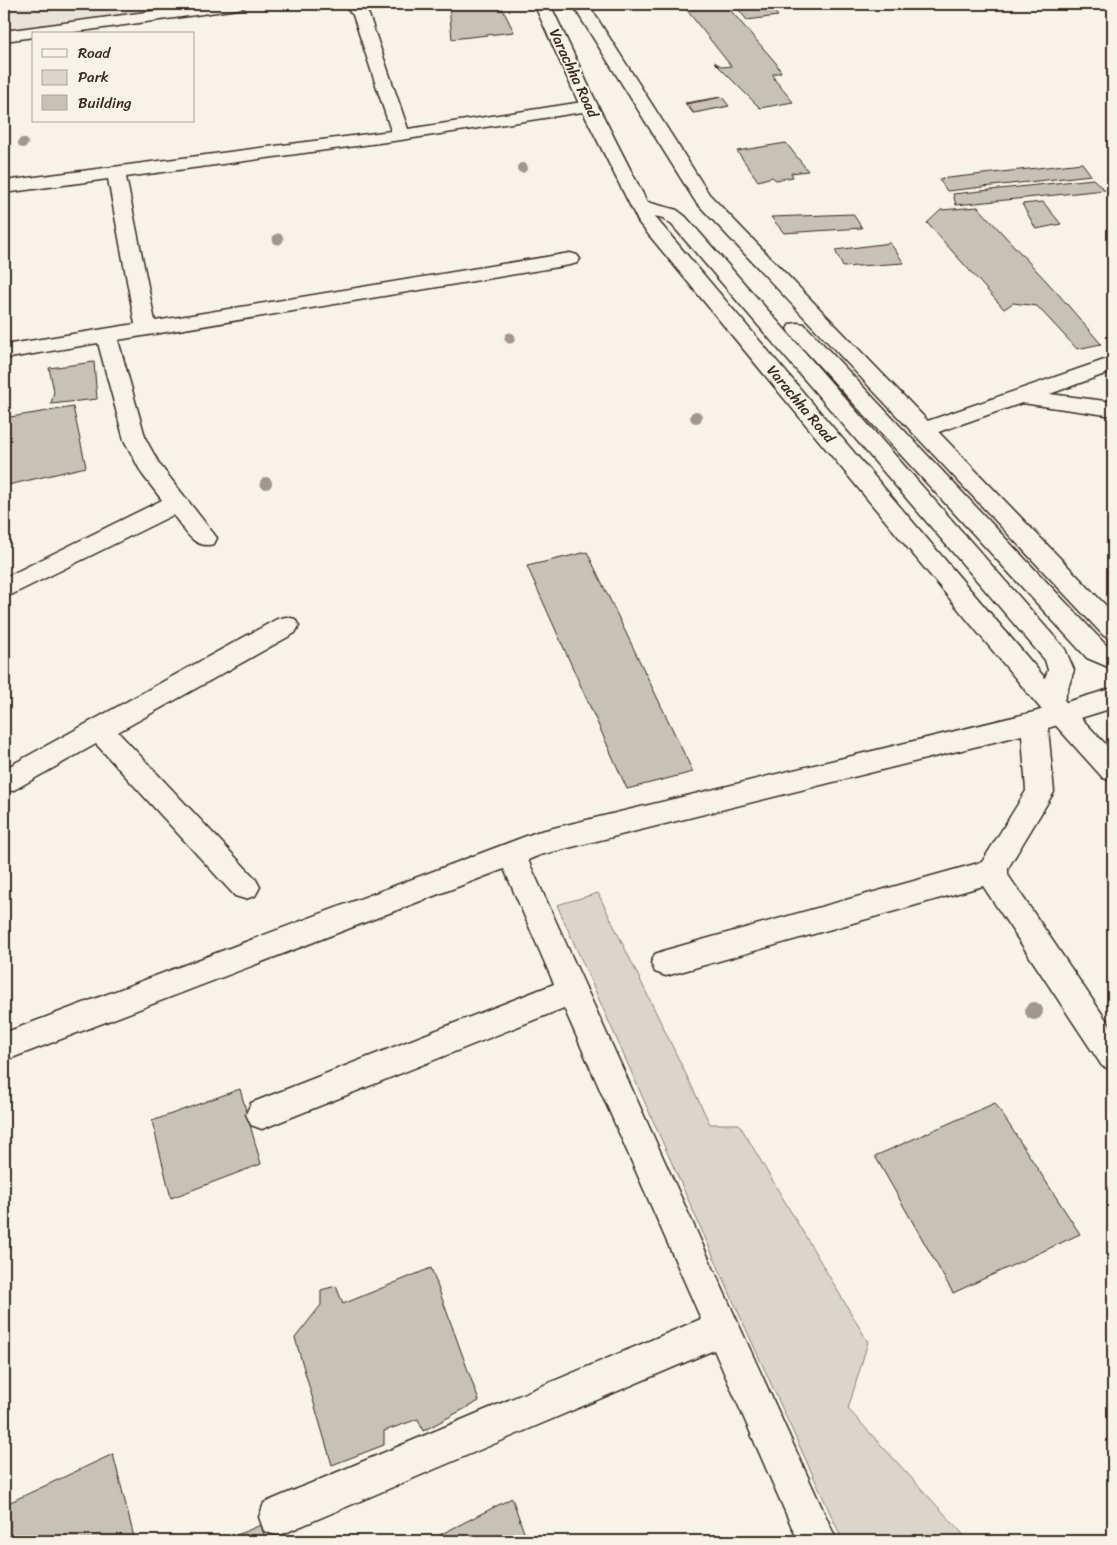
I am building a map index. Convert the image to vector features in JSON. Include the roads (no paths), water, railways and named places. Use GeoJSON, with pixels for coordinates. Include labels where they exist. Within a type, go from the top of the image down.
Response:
{"type":"FeatureCollection","features":[{"type":"Feature","properties":{"kind":"main road"},"geometry":{"type":"LineString","coordinates":[[36,32],[238,4]]}},
{"type":"Feature","properties":{"kind":"main road"},"geometry":{"type":"LineString","coordinates":[[350,4],[357,8],[361,16],[401,135]]}},
{"type":"Feature","properties":{"kind":"main road","name":"Varachha Road"},"geometry":{"type":"LineString","coordinates":[[542,4],[589,106],[646,219],[1048,712],[1113,770]]}},
{"type":"Feature","properties":{"kind":"main road"},"geometry":{"type":"LineString","coordinates":[[580,4],[702,197],[1113,629]]}},
{"type":"Feature","properties":{"kind":"main road"},"geometry":{"type":"LineString","coordinates":[[4,36],[32,32]]}},
{"type":"Feature","properties":{"kind":"main road"},"geometry":{"type":"LineString","coordinates":[[4,187],[401,135],[589,106]]}},
{"type":"Feature","properties":{"kind":"main road"},"geometry":{"type":"LineString","coordinates":[[116,173],[146,328]]}},
{"type":"Feature","properties":{"kind":"main road"},"geometry":{"type":"LineString","coordinates":[[702,197],[697,215],[700,225],[1096,651],[1102,656],[1113,659]]}},
{"type":"Feature","properties":{"kind":"main road"},"geometry":{"type":"LineString","coordinates":[[640,206],[670,214],[680,221],[1056,656],[1060,670],[1048,712],[1040,792],[992,872],[995,883],[1113,1056]]}},
{"type":"Feature","properties":{"kind":"main road"},"geometry":{"type":"LineString","coordinates":[[4,352],[570,259]]}},
{"type":"Feature","properties":{"kind":"main road"},"geometry":{"type":"LineString","coordinates":[[106,334],[135,440],[150,469],[205,538]]}},
{"type":"Feature","properties":{"kind":"main road"},"geometry":{"type":"LineString","coordinates":[[924,430],[1113,364]]}},
{"type":"Feature","properties":{"kind":"main road"},"geometry":{"type":"LineString","coordinates":[[1022,397],[1113,409]]}},
{"type":"Feature","properties":{"kind":"main road"},"geometry":{"type":"LineString","coordinates":[[4,588],[177,503]]}},
{"type":"Feature","properties":{"kind":"main road"},"geometry":{"type":"LineString","coordinates":[[4,782],[286,626]]}},
{"type":"Feature","properties":{"kind":"main road"},"geometry":{"type":"LineString","coordinates":[[4,1047],[537,844],[1048,712],[1113,698]]}},
{"type":"Feature","properties":{"kind":"main road"},"geometry":{"type":"LineString","coordinates":[[100,730],[245,888]]}},
{"type":"Feature","properties":{"kind":"main road"},"geometry":{"type":"LineString","coordinates":[[511,853],[818,1541]]}},
{"type":"Feature","properties":{"kind":"main road"},"geometry":{"type":"LineString","coordinates":[[666,963],[992,872]]}},
{"type":"Feature","properties":{"kind":"main road"},"geometry":{"type":"LineString","coordinates":[[262,1114],[572,990]]}},
{"type":"Feature","properties":{"kind":"main road"},"geometry":{"type":"LineString","coordinates":[[278,1517],[724,1328]]}}]}
